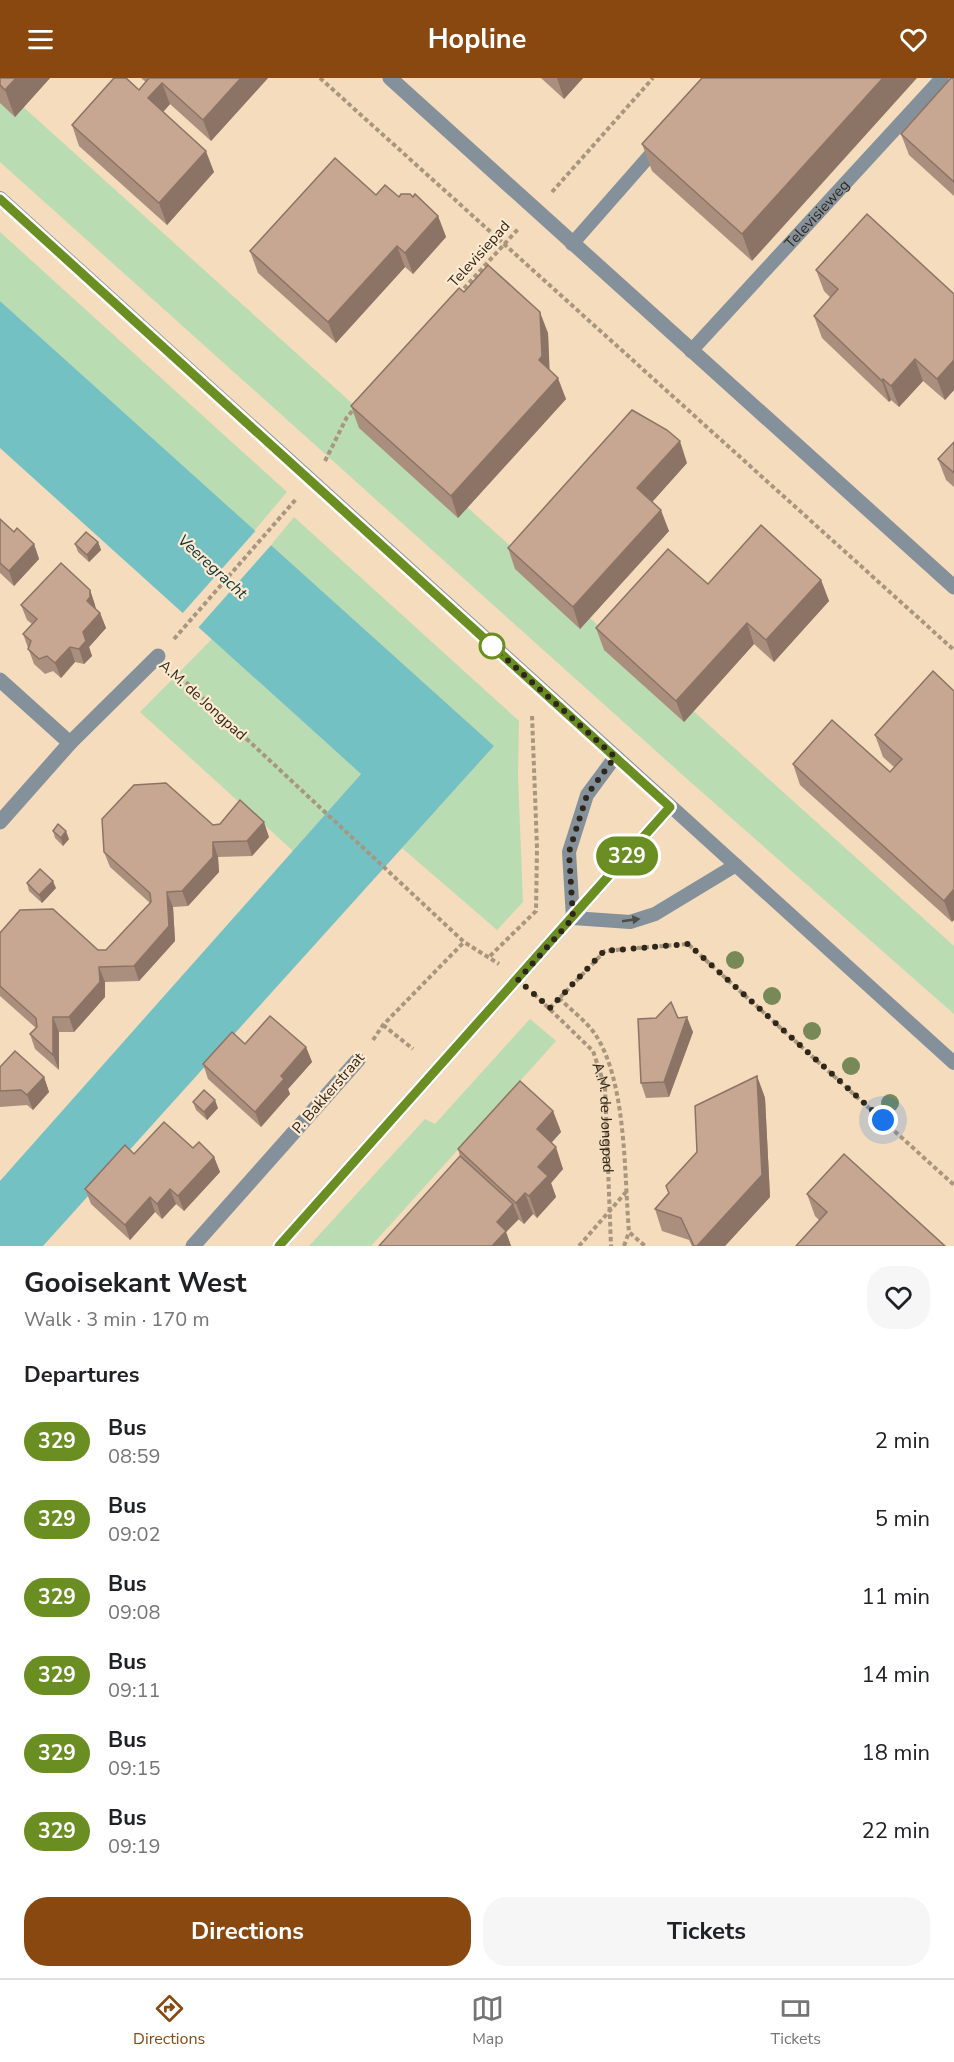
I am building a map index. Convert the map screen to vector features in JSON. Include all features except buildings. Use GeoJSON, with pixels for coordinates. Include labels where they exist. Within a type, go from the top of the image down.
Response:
{"type":"FeatureCollection","features":[{"type":"Feature","properties":{"kind":"street"},"geometry":{"type":"LineString","coordinates":[[390,78],[954,587]]}},
{"type":"Feature","properties":{"kind":"street","name":"A.M. de Jongpad"},"geometry":{"type":"LineString","coordinates":[[0,822],[70,742],[158,656]]}},
{"type":"Feature","properties":{"kind":"street"},"geometry":{"type":"LineString","coordinates":[[0,680],[70,742]]}},
{"type":"Feature","properties":{"kind":"street","name":"P. Bakkerstraat"},"geometry":{"type":"LineString","coordinates":[[193,1246],[358,1060]]}},
{"type":"Feature","properties":{"kind":"lane","name":"Televisieweg"},"geometry":{"type":"LineString","coordinates":[[691,351],[942,78]]}},
{"type":"Feature","properties":{"kind":"lane"},"geometry":{"type":"LineString","coordinates":[[572,244],[671,130]]}},
{"type":"Feature","properties":{"kind":"lane"},"geometry":{"type":"LineString","coordinates":[[0,198],[954,1063]]}},
{"type":"Feature","properties":{"kind":"lane"},"geometry":{"type":"LineString","coordinates":[[573,918],[569,852],[587,795],[615,757]]}},
{"type":"Feature","properties":{"kind":"lane"},"geometry":{"type":"LineString","coordinates":[[279,1246],[670,807]]}},
{"type":"Feature","properties":{"kind":"lane"},"geometry":{"type":"LineString","coordinates":[[573,918],[630,922],[655,914],[736,865]]}},
{"type":"Feature","properties":{"kind":"path"},"geometry":{"type":"LineString","coordinates":[[320,78],[954,650]]}},
{"type":"Feature","properties":{"kind":"path","name":"Televisiepad"},"geometry":{"type":"LineString","coordinates":[[456,297],[653,78]]}},
{"type":"Feature","properties":{"kind":"path"},"geometry":{"type":"LineString","coordinates":[[170,644],[312,482],[347,417],[363,400]]}},
{"type":"Feature","properties":{"kind":"path","name":"A.M. de Jongpad"},"geometry":{"type":"LineString","coordinates":[[158,656],[464,942],[490,956],[550,1008],[592,1051],[605,1087],[611,1246]]}},
{"type":"Feature","properties":{"kind":"path"},"geometry":{"type":"LineString","coordinates":[[490,956],[536,911],[537,848],[532,713]]}},
{"type":"Feature","properties":{"kind":"path","name":"P. Bakkerstraat"},"geometry":{"type":"LineString","coordinates":[[358,1060],[383,1025],[464,942]]}},
{"type":"Feature","properties":{"kind":"path"},"geometry":{"type":"LineString","coordinates":[[550,1008],[604,951],[688,944],[954,1185]]}},
{"type":"Feature","properties":{"kind":"path"},"geometry":{"type":"LineString","coordinates":[[560,998],[594,1033],[608,1059],[617,1089],[629,1232],[624,1246]]}},
{"type":"Feature","properties":{"kind":"path"},"geometry":{"type":"LineString","coordinates":[[383,1025],[413,1049]]}},
{"type":"Feature","properties":{"kind":"path"},"geometry":{"type":"LineString","coordinates":[[579,1246],[626,1192]]}},
{"type":"Feature","properties":{"kind":"path"},"geometry":{"type":"LineString","coordinates":[[629,1232],[645,1246]]}},
{"type":"Feature","properties":{"kind":"green space"},"geometry":{"type":"Polygon","coordinates":[[[0,86],[954,946],[954,1014],[686,778],[0,162],[0,86]]]}},
{"type":"Feature","properties":{"kind":"green space"},"geometry":{"type":"Polygon","coordinates":[[[0,232],[287,492],[254,531],[0,301],[0,232]]]}},
{"type":"Feature","properties":{"kind":"green space"},"geometry":{"type":"Polygon","coordinates":[[[294,517],[519,721],[518,776],[523,902],[497,930],[402,848],[494,746],[271,545],[294,517]]]}},
{"type":"Feature","properties":{"kind":"green space"},"geometry":{"type":"Polygon","coordinates":[[[212,639],[361,774],[293,851],[140,712],[212,639]]]}},
{"type":"Feature","properties":{"kind":"green space"},"geometry":{"type":"Polygon","coordinates":[[[530,1019],[556,1041],[371,1246],[309,1246],[425,1119],[435,1124],[530,1019]]]}},
{"type":"Feature","properties":{"kind":"water","name":"Veeregracht"},"geometry":{"type":"Polygon","coordinates":[[[0,301],[494,746],[43,1246],[0,1246],[0,1181],[361,774],[0,448],[0,301]]]}},
{"type":"Feature","properties":{"kind":"pier"},"geometry":{"type":"Polygon","coordinates":[[[257,529],[273,543],[197,629],[181,615],[257,529]]]}},
{"type":"Feature","properties":{"kind":"bus line","name":"329"},"geometry":{"type":"LineString","coordinates":[[0,199],[670,807],[279,1246]]}},
{"type":"Feature","properties":{"kind":"route"},"geometry":{"type":"LineString","coordinates":[[492,646],[615,757],[587,795],[569,852],[573,918],[518,980],[550,1008],[604,951],[688,944],[883,1120]]}}]}
